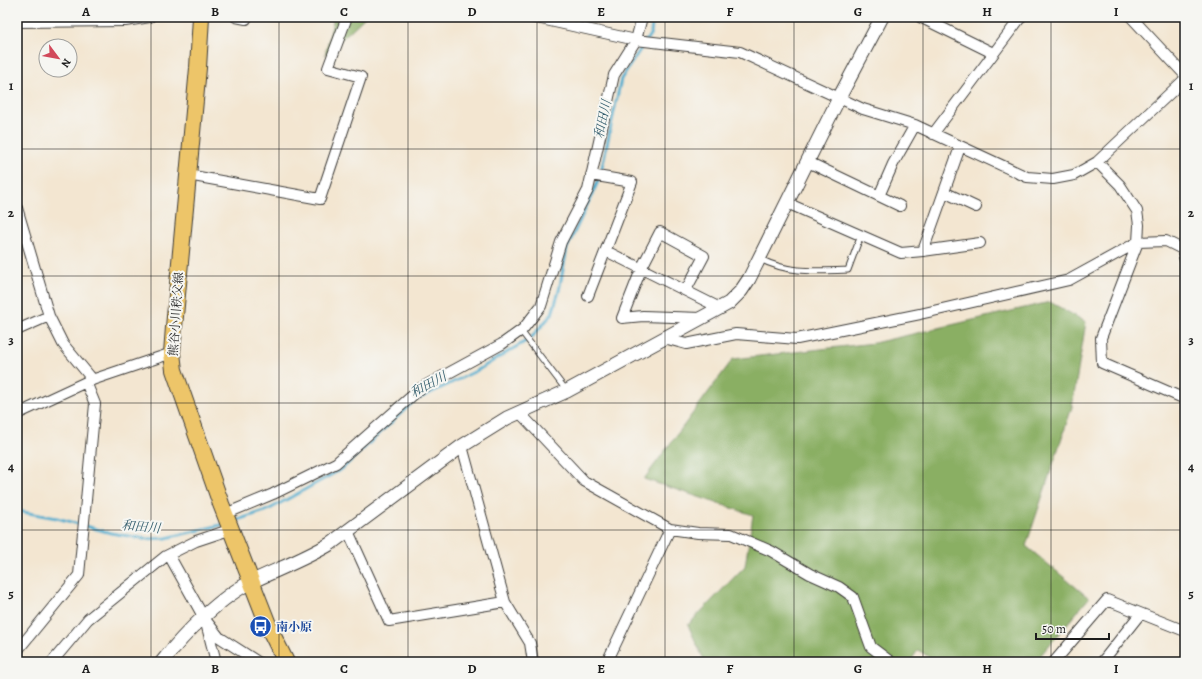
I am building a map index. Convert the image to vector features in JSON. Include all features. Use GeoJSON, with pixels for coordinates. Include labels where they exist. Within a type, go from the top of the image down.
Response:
{"type":"FeatureCollection","features":[{"type":"Feature","properties":{"kind":"main road","name":"熊谷小川秩父線"},"geometry":{"type":"LineString","coordinates":[[201,17],[198,68],[172,353],[174,370],[226,514],[272,632],[286,662]]}},
{"type":"Feature","properties":{"kind":"street"},"geometry":{"type":"LineString","coordinates":[[17,22],[126,22],[150,17]]}},
{"type":"Feature","properties":{"kind":"street"},"geometry":{"type":"LineString","coordinates":[[236,17],[246,19],[247,17]]}},
{"type":"Feature","properties":{"kind":"street"},"geometry":{"type":"LineString","coordinates":[[188,174],[320,199],[361,77],[328,68],[347,17]]}},
{"type":"Feature","properties":{"kind":"street"},"geometry":{"type":"LineString","coordinates":[[532,17],[636,40],[740,52],[863,109],[915,125],[1027,177],[1053,179],[1074,175],[1097,162],[1185,79]]}},
{"type":"Feature","properties":{"kind":"street"},"geometry":{"type":"LineString","coordinates":[[226,514],[273,494],[336,463],[421,388],[502,344],[521,330],[541,306],[561,242],[588,190],[614,75],[636,40],[642,17]]}},
{"type":"Feature","properties":{"kind":"street"},"geometry":{"type":"LineString","coordinates":[[162,662],[176,644],[229,597],[252,581],[313,554],[348,531],[462,446],[507,418],[567,391],[720,308],[741,291],[759,259],[808,162],[838,98],[882,17]]}},
{"type":"Feature","properties":{"kind":"street"},"geometry":{"type":"LineString","coordinates":[[920,17],[993,53]]}},
{"type":"Feature","properties":{"kind":"street"},"geometry":{"type":"LineString","coordinates":[[933,134],[1021,17]]}},
{"type":"Feature","properties":{"kind":"street"},"geometry":{"type":"LineString","coordinates":[[1131,17],[1185,75]]}},
{"type":"Feature","properties":{"kind":"street"},"geometry":{"type":"LineString","coordinates":[[879,196],[892,164],[915,125]]}},
{"type":"Feature","properties":{"kind":"street"},"geometry":{"type":"LineString","coordinates":[[923,251],[960,147]]}},
{"type":"Feature","properties":{"kind":"street"},"geometry":{"type":"LineString","coordinates":[[808,162],[900,206]]}},
{"type":"Feature","properties":{"kind":"street"},"geometry":{"type":"LineString","coordinates":[[1097,162],[1120,185],[1137,211],[1138,242],[1101,338],[1102,363],[1185,400]]}},
{"type":"Feature","properties":{"kind":"street"},"geometry":{"type":"LineString","coordinates":[[588,296],[632,182],[591,175]]}},
{"type":"Feature","properties":{"kind":"street"},"geometry":{"type":"LineString","coordinates":[[944,192],[976,207]]}},
{"type":"Feature","properties":{"kind":"street"},"geometry":{"type":"LineString","coordinates":[[787,203],[902,253],[980,243]]}},
{"type":"Feature","properties":{"kind":"street"},"geometry":{"type":"LineString","coordinates":[[17,208],[49,316],[63,344],[89,381],[95,404],[79,575],[17,651]]}},
{"type":"Feature","properties":{"kind":"street"},"geometry":{"type":"LineString","coordinates":[[686,290],[704,256],[660,232],[642,267],[622,318],[643,316],[701,318]]}},
{"type":"Feature","properties":{"kind":"street"},"geometry":{"type":"LineString","coordinates":[[664,338],[686,344],[736,334],[797,339],[920,314],[1069,280],[1138,242],[1166,241],[1182,249],[1185,260]]}},
{"type":"Feature","properties":{"kind":"street"},"geometry":{"type":"LineString","coordinates":[[606,251],[642,267],[720,308]]}},
{"type":"Feature","properties":{"kind":"street"},"geometry":{"type":"LineString","coordinates":[[17,330],[49,316]]}},
{"type":"Feature","properties":{"kind":"street"},"geometry":{"type":"LineString","coordinates":[[17,414],[89,381],[172,353]]}},
{"type":"Feature","properties":{"kind":"street"},"geometry":{"type":"LineString","coordinates":[[520,413],[584,482],[670,529],[698,534],[731,534],[771,551],[810,574],[839,587],[853,597],[871,647],[891,662]]}},
{"type":"Feature","properties":{"kind":"street"},"geometry":{"type":"LineString","coordinates":[[462,446],[505,602],[530,643],[533,662]]}},
{"type":"Feature","properties":{"kind":"street"},"geometry":{"type":"LineString","coordinates":[[52,662],[88,619],[169,555],[196,541],[232,529]]}},
{"type":"Feature","properties":{"kind":"street"},"geometry":{"type":"LineString","coordinates":[[608,662],[670,529]]}},
{"type":"Feature","properties":{"kind":"street"},"geometry":{"type":"LineString","coordinates":[[348,531],[389,621],[505,602]]}},
{"type":"Feature","properties":{"kind":"street"},"geometry":{"type":"LineString","coordinates":[[169,555],[204,618],[220,637],[258,662]]}},
{"type":"Feature","properties":{"kind":"street"},"geometry":{"type":"LineString","coordinates":[[1054,662],[1107,600],[1185,632]]}},
{"type":"Feature","properties":{"kind":"street"},"geometry":{"type":"LineString","coordinates":[[1102,662],[1140,614]]}},
{"type":"Feature","properties":{"kind":"street"},"geometry":{"type":"LineString","coordinates":[[204,618],[216,662]]}},
{"type":"Feature","properties":{"kind":"lane"},"geometry":{"type":"LineString","coordinates":[[759,259],[776,267],[799,272],[848,270],[861,235]]}},
{"type":"Feature","properties":{"kind":"lane"},"geometry":{"type":"LineString","coordinates":[[521,330],[567,391]]}},
{"type":"Feature","properties":{"kind":"green space"},"geometry":{"type":"Polygon","coordinates":[[[334,17],[365,17],[325,55],[334,17]]]}},
{"type":"Feature","properties":{"kind":"green space"},"geometry":{"type":"Polygon","coordinates":[[[1050,302],[1086,322],[1072,407],[1026,546],[1089,598],[1035,662],[937,662],[918,650],[910,662],[705,662],[688,625],[745,566],[753,515],[644,479],[733,359],[874,343],[1050,302]]]}},
{"type":"Feature","properties":{"kind":"waterway","name":"和田川"},"geometry":{"type":"LineString","coordinates":[[234,521],[268,510],[342,469],[414,401],[478,370],[531,338],[552,314],[559,291],[567,248],[600,177],[621,79],[651,33],[653,17]]}},
{"type":"Feature","properties":{"kind":"waterway","name":"和田川"},"geometry":{"type":"LineString","coordinates":[[17,511],[57,518],[111,533],[147,539],[166,538],[225,524]]}},
{"type":"Feature","properties":{"kind":"place","name":"南小原"},"geometry":{"type":"Point","coordinates":[261,627]}}]}
